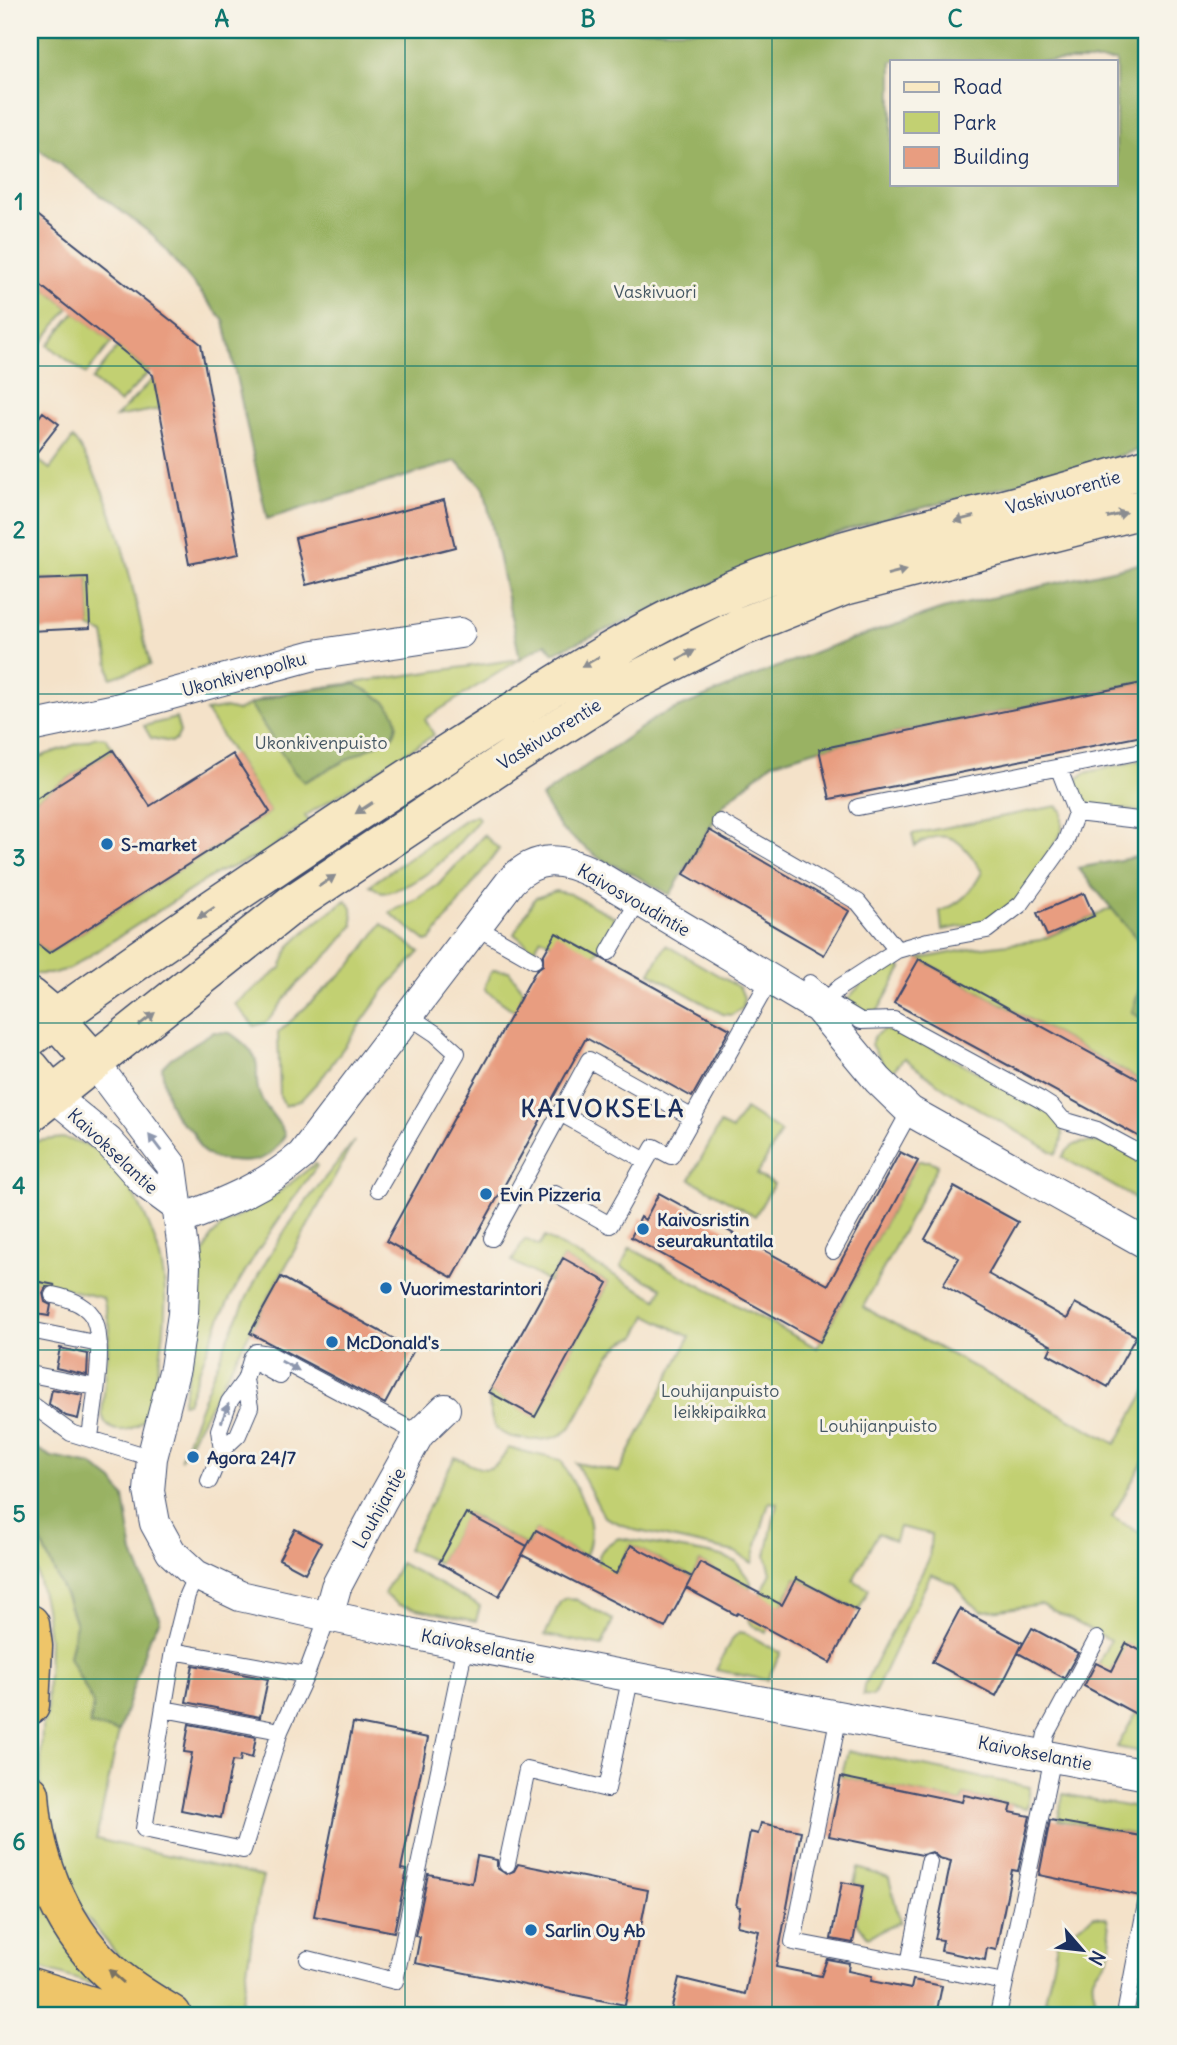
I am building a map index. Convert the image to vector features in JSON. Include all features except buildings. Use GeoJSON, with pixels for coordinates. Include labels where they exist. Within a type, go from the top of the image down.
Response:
{"type":"FeatureCollection","features":[{"type":"Feature","properties":{"kind":"highway"},"geometry":{"type":"LineString","coordinates":[[30,1624],[33,1646],[30,1705]]}},
{"type":"Feature","properties":{"kind":"highway"},"geometry":{"type":"LineString","coordinates":[[30,1794],[31,1819],[39,1855],[68,1920],[89,1950],[117,1979],[172,2015]]}},
{"type":"Feature","properties":{"kind":"highway"},"geometry":{"type":"LineString","coordinates":[[30,1987],[121,2015]]}},
{"type":"Feature","properties":{"kind":"main road","name":"Vaskivuorentie"},"geometry":{"type":"LineString","coordinates":[[38,1017],[252,882],[577,670],[715,597],[832,553],[1027,503],[1147,468]]}},
{"type":"Feature","properties":{"kind":"main road","name":"Vaskivuorentie"},"geometry":{"type":"LineString","coordinates":[[37,1092],[93,1061],[292,905],[516,754],[625,686],[740,628],[844,586],[1147,508]]}},
{"type":"Feature","properties":{"kind":"main road"},"geometry":{"type":"LineString","coordinates":[[38,1017],[93,1061]]}},
{"type":"Feature","properties":{"kind":"street","name":"Ukonkivenpolku"},"geometry":{"type":"LineString","coordinates":[[30,727],[117,709],[314,655],[460,633]]}},
{"type":"Feature","properties":{"kind":"street","name":"Kaivosvoudintie"},"geometry":{"type":"LineString","coordinates":[[178,1213],[243,1195],[266,1183],[302,1155],[521,870],[544,862],[557,861],[580,867],[770,979],[819,996],[878,1080],[910,1111],[1147,1244]]}},
{"type":"Feature","properties":{"kind":"street","name":"Kaivokselantie"},"geometry":{"type":"LineString","coordinates":[[93,1061],[172,1166],[185,1265],[180,1341],[152,1458],[149,1491],[155,1523],[171,1552],[196,1575],[240,1596],[328,1616],[1147,1775]]}},
{"type":"Feature","properties":{"kind":"street","name":"Kaivokselantie"},"geometry":{"type":"LineString","coordinates":[[37,1092],[108,1141],[146,1184],[178,1213]]}},
{"type":"Feature","properties":{"kind":"street","name":"Louhijantie"},"geometry":{"type":"LineString","coordinates":[[328,1616],[336,1587],[419,1434],[445,1409]]}},
{"type":"Feature","properties":{"kind":"lane"},"geometry":{"type":"LineString","coordinates":[[858,807],[1147,750]]}},
{"type":"Feature","properties":{"kind":"lane"},"geometry":{"type":"LineString","coordinates":[[819,996],[849,981],[897,950],[987,930],[1021,904],[1065,843],[1076,813],[1059,769]]}},
{"type":"Feature","properties":{"kind":"lane"},"geometry":{"type":"LineString","coordinates":[[1076,813],[1147,821]]}},
{"type":"Feature","properties":{"kind":"lane"},"geometry":{"type":"LineString","coordinates":[[720,822],[858,902],[897,950]]}},
{"type":"Feature","properties":{"kind":"lane"},"geometry":{"type":"LineString","coordinates":[[609,952],[639,900]]}},
{"type":"Feature","properties":{"kind":"lane"},"geometry":{"type":"LineString","coordinates":[[476,927],[534,960]]}},
{"type":"Feature","properties":{"kind":"lane"},"geometry":{"type":"LineString","coordinates":[[555,1194],[610,1225],[654,1147],[671,1156],[770,979]]}},
{"type":"Feature","properties":{"kind":"lane"},"geometry":{"type":"LineString","coordinates":[[819,996],[861,1021],[894,1020],[1041,1100],[1052,1107],[1063,1120],[1097,1130],[1147,1157]]}},
{"type":"Feature","properties":{"kind":"lane"},"geometry":{"type":"LineString","coordinates":[[379,1189],[457,1054],[436,1034],[409,1016]]}},
{"type":"Feature","properties":{"kind":"lane"},"geometry":{"type":"LineString","coordinates":[[492,1238],[589,1060],[693,1118]]}},
{"type":"Feature","properties":{"kind":"lane"},"geometry":{"type":"LineString","coordinates":[[833,1251],[910,1111]]}},
{"type":"Feature","properties":{"kind":"lane"},"geometry":{"type":"LineString","coordinates":[[560,1113],[646,1161]]}},
{"type":"Feature","properties":{"kind":"lane"},"geometry":{"type":"LineString","coordinates":[[53,1295],[71,1299],[94,1318],[99,1344],[90,1438]]}},
{"type":"Feature","properties":{"kind":"lane"},"geometry":{"type":"LineString","coordinates":[[30,1330],[99,1344]]}},
{"type":"Feature","properties":{"kind":"lane"},"geometry":{"type":"LineString","coordinates":[[209,1481],[222,1450],[219,1430],[229,1402],[245,1380],[256,1352],[269,1354],[419,1434]]}},
{"type":"Feature","properties":{"kind":"lane"},"geometry":{"type":"LineString","coordinates":[[251,1360],[280,1376]]}},
{"type":"Feature","properties":{"kind":"lane"},"geometry":{"type":"LineString","coordinates":[[30,1374],[96,1387]]}},
{"type":"Feature","properties":{"kind":"lane"},"geometry":{"type":"LineString","coordinates":[[30,1403],[71,1433],[152,1458]]}},
{"type":"Feature","properties":{"kind":"lane"},"geometry":{"type":"LineString","coordinates":[[196,1575],[187,1595],[173,1651],[144,1829],[243,1850],[280,1731],[306,1675],[328,1616]]}},
{"type":"Feature","properties":{"kind":"lane"},"geometry":{"type":"LineString","coordinates":[[998,2015],[1048,1756],[1046,1734],[1097,1639]]}},
{"type":"Feature","properties":{"kind":"lane"},"geometry":{"type":"LineString","coordinates":[[308,1959],[395,1981],[465,1644]]}},
{"type":"Feature","properties":{"kind":"lane"},"geometry":{"type":"LineString","coordinates":[[173,1651],[306,1675]]}},
{"type":"Feature","properties":{"kind":"lane"},"geometry":{"type":"LineString","coordinates":[[507,1864],[527,1770],[607,1789],[631,1675]]}},
{"type":"Feature","properties":{"kind":"lane"},"geometry":{"type":"LineString","coordinates":[[164,1709],[280,1731]]}},
{"type":"Feature","properties":{"kind":"lane"},"geometry":{"type":"LineString","coordinates":[[839,1715],[793,1942],[1005,1982]]}},
{"type":"Feature","properties":{"kind":"lane"},"geometry":{"type":"LineString","coordinates":[[909,1964],[929,1862]]}},
{"type":"Feature","properties":{"kind":"lane"},"geometry":{"type":"LineString","coordinates":[[1125,2015],[1146,1903]]}},
{"type":"Feature","properties":{"kind":"green space","name":"Vaskivuori"},"geometry":{"type":"Polygon","coordinates":[[[30,30],[1147,30],[1147,447],[1081,468],[898,514],[809,542],[553,653],[546,643],[520,659],[484,488],[456,461],[267,519],[224,321],[154,236],[30,142],[30,30]]]}},
{"type":"Feature","properties":{"kind":"green space"},"geometry":{"type":"Polygon","coordinates":[[[31,277],[69,308],[42,342],[30,332],[31,277]]]}},
{"type":"Feature","properties":{"kind":"green space"},"geometry":{"type":"Polygon","coordinates":[[[75,312],[112,342],[86,374],[48,345],[75,312]]]}},
{"type":"Feature","properties":{"kind":"green space"},"geometry":{"type":"Polygon","coordinates":[[[118,347],[149,372],[120,403],[92,380],[118,347]]]}},
{"type":"Feature","properties":{"kind":"green space"},"geometry":{"type":"Polygon","coordinates":[[[154,378],[160,409],[116,417],[154,378]]]}},
{"type":"Feature","properties":{"kind":"green space"},"geometry":{"type":"Polygon","coordinates":[[[73,438],[102,490],[113,519],[130,577],[150,665],[111,678],[104,634],[90,628],[88,578],[30,580],[30,454],[50,469],[73,438]]]}},
{"type":"Feature","properties":{"kind":"green space"},"geometry":{"type":"Polygon","coordinates":[[[1147,562],[1147,682],[819,749],[772,763],[724,804],[670,895],[600,859],[561,829],[541,797],[657,717],[823,649],[943,609],[1147,562]]]}},
{"type":"Feature","properties":{"kind":"green space","name":"Ukonkivenpuisto"},"geometry":{"type":"Polygon","coordinates":[[[520,659],[425,719],[434,735],[305,816],[309,822],[260,856],[217,873],[69,969],[50,974],[30,974],[30,938],[49,953],[270,812],[206,711],[225,708],[237,711],[267,697],[290,692],[520,659]]]}},
{"type":"Feature","properties":{"kind":"green space"},"geometry":{"type":"Polygon","coordinates":[[[355,684],[380,698],[393,711],[396,727],[393,736],[304,782],[293,771],[250,704],[290,692],[355,684]]]}},
{"type":"Feature","properties":{"kind":"green space"},"geometry":{"type":"Polygon","coordinates":[[[176,718],[180,732],[176,740],[171,742],[151,738],[144,726],[176,718]]]}},
{"type":"Feature","properties":{"kind":"green space"},"geometry":{"type":"Polygon","coordinates":[[[97,737],[106,738],[113,750],[30,803],[30,760],[97,737]]]}},
{"type":"Feature","properties":{"kind":"green space"},"geometry":{"type":"Polygon","coordinates":[[[1147,759],[1147,813],[1092,805],[1076,794],[1077,779],[1085,773],[1147,759]]]}},
{"type":"Feature","properties":{"kind":"green space"},"geometry":{"type":"Polygon","coordinates":[[[1057,806],[1062,811],[1062,832],[1021,897],[1004,911],[975,924],[942,930],[940,911],[965,896],[982,872],[962,845],[954,840],[937,837],[915,846],[912,834],[1057,806]]]}},
{"type":"Feature","properties":{"kind":"green space"},"geometry":{"type":"Polygon","coordinates":[[[476,815],[479,819],[459,843],[425,875],[398,889],[382,893],[370,885],[466,819],[476,815]]]}},
{"type":"Feature","properties":{"kind":"green space"},"geometry":{"type":"Polygon","coordinates":[[[484,835],[499,849],[430,941],[427,942],[391,914],[390,912],[438,885],[484,835]]]}},
{"type":"Feature","properties":{"kind":"green space"},"geometry":{"type":"Polygon","coordinates":[[[1147,855],[1147,951],[1078,868],[1147,855]]]}},
{"type":"Feature","properties":{"kind":"green space"},"geometry":{"type":"Polygon","coordinates":[[[556,891],[570,894],[616,918],[595,955],[541,938],[534,950],[514,934],[535,898],[556,891]]]}},
{"type":"Feature","properties":{"kind":"green space"},"geometry":{"type":"Polygon","coordinates":[[[346,900],[352,908],[353,926],[333,950],[295,986],[267,1022],[254,1026],[235,1004],[281,968],[289,947],[346,900]]]}},
{"type":"Feature","properties":{"kind":"green space"},"geometry":{"type":"Polygon","coordinates":[[[1112,908],[1147,951],[1147,966],[1132,1012],[1147,1022],[1147,1084],[919,959],[1041,940],[1112,908]]]}},
{"type":"Feature","properties":{"kind":"green space"},"geometry":{"type":"Polygon","coordinates":[[[382,924],[420,952],[386,988],[324,1075],[301,1100],[285,1106],[280,1096],[278,1033],[352,964],[382,924]]]}},
{"type":"Feature","properties":{"kind":"green space"},"geometry":{"type":"Polygon","coordinates":[[[666,945],[740,988],[744,998],[743,1008],[731,1015],[723,1014],[650,973],[666,945]]]}},
{"type":"Feature","properties":{"kind":"green space"},"geometry":{"type":"Polygon","coordinates":[[[897,965],[902,968],[876,1014],[867,1016],[844,1005],[867,980],[882,970],[897,965]]]}},
{"type":"Feature","properties":{"kind":"green space"},"geometry":{"type":"Polygon","coordinates":[[[1147,966],[1147,1022],[1132,1012],[1147,966]]]}},
{"type":"Feature","properties":{"kind":"green space"},"geometry":{"type":"Polygon","coordinates":[[[492,970],[509,971],[524,991],[519,1001],[521,1016],[485,990],[492,970]]]}},
{"type":"Feature","properties":{"kind":"green space"},"geometry":{"type":"Polygon","coordinates":[[[886,1028],[901,1031],[1044,1107],[1061,1128],[1062,1140],[1056,1154],[948,1091],[904,1058],[890,1074],[871,1045],[874,1036],[886,1028]]]}},
{"type":"Feature","properties":{"kind":"green space"},"geometry":{"type":"Polygon","coordinates":[[[213,1032],[230,1033],[247,1046],[256,1060],[259,1093],[285,1135],[275,1150],[262,1158],[240,1162],[221,1160],[208,1155],[199,1147],[194,1134],[171,1108],[162,1067],[171,1058],[213,1032]]]}},
{"type":"Feature","properties":{"kind":"green space"},"geometry":{"type":"Polygon","coordinates":[[[745,1109],[781,1132],[757,1175],[774,1184],[755,1216],[690,1179],[720,1124],[732,1130],[745,1109]]]}},
{"type":"Feature","properties":{"kind":"green space"},"geometry":{"type":"Polygon","coordinates":[[[62,1138],[95,1149],[117,1170],[131,1190],[153,1234],[164,1276],[165,1320],[151,1402],[143,1421],[125,1430],[108,1426],[102,1413],[110,1327],[103,1298],[30,1280],[30,1146],[37,1141],[62,1138]]]}},
{"type":"Feature","properties":{"kind":"green space"},"geometry":{"type":"Polygon","coordinates":[[[354,1141],[180,1460],[220,1357],[268,1258],[287,1227],[354,1141]]]}},
{"type":"Feature","properties":{"kind":"green space"},"geometry":{"type":"Polygon","coordinates":[[[1099,1142],[1120,1148],[1147,1162],[1147,1205],[1062,1157],[1078,1144],[1099,1142]]]}},
{"type":"Feature","properties":{"kind":"green space","name":"Louhijanpuisto"},"geometry":{"type":"Polygon","coordinates":[[[918,1161],[930,1161],[938,1165],[863,1307],[1116,1444],[1147,1389],[1147,1455],[1112,1517],[1147,1537],[1147,1654],[1126,1644],[1110,1674],[1097,1667],[1110,1640],[1041,1604],[982,1611],[970,1603],[954,1584],[931,1574],[873,1696],[863,1695],[864,1685],[929,1559],[931,1534],[899,1527],[895,1541],[878,1533],[853,1580],[869,1589],[858,1611],[796,1578],[766,1633],[752,1625],[748,1619],[771,1573],[766,1556],[777,1503],[769,1502],[752,1563],[735,1552],[634,1530],[604,1517],[576,1463],[619,1472],[690,1337],[647,1315],[636,1337],[624,1342],[605,1363],[576,1420],[562,1435],[543,1440],[512,1437],[497,1429],[493,1421],[489,1392],[535,1416],[608,1283],[563,1258],[549,1282],[512,1261],[525,1239],[539,1246],[545,1237],[657,1299],[662,1288],[621,1267],[630,1248],[817,1348],[918,1161]]]}},
{"type":"Feature","properties":{"kind":"green space"},"geometry":{"type":"Polygon","coordinates":[[[315,1164],[317,1166],[270,1232],[238,1284],[217,1326],[187,1403],[182,1403],[196,1341],[203,1256],[211,1237],[223,1225],[274,1196],[315,1164]]]}},
{"type":"Feature","properties":{"kind":"green space"},"geometry":{"type":"Polygon","coordinates":[[[30,1445],[52,1457],[92,1465],[113,1481],[124,1497],[133,1554],[160,1620],[148,1641],[119,1732],[90,1725],[93,1703],[69,1657],[76,1624],[67,1599],[30,1523],[30,1445]]]}},
{"type":"Feature","properties":{"kind":"green space"},"geometry":{"type":"Polygon","coordinates":[[[508,1448],[561,1460],[589,1518],[590,1543],[585,1557],[536,1530],[527,1546],[467,1513],[439,1563],[407,1549],[455,1457],[486,1469],[497,1464],[508,1448]]]}},
{"type":"Feature","properties":{"kind":"green space"},"geometry":{"type":"Polygon","coordinates":[[[30,1523],[67,1599],[76,1624],[69,1657],[93,1703],[90,1724],[119,1732],[96,1839],[263,1877],[240,2015],[228,2000],[235,2015],[179,2000],[129,1969],[74,1902],[40,1796],[42,1728],[47,1714],[49,1639],[45,1607],[30,1553],[30,1523]]]}},
{"type":"Feature","properties":{"kind":"green space"},"geometry":{"type":"Polygon","coordinates":[[[619,1538],[722,1556],[736,1562],[751,1582],[750,1589],[700,1562],[692,1577],[631,1545],[604,1596],[599,1594],[598,1560],[604,1549],[619,1538]]]}},
{"type":"Feature","properties":{"kind":"green space"},"geometry":{"type":"Polygon","coordinates":[[[400,1563],[480,1606],[476,1621],[399,1605],[384,1594],[400,1563]]]}},
{"type":"Feature","properties":{"kind":"green space"},"geometry":{"type":"Polygon","coordinates":[[[565,1598],[575,1599],[613,1620],[602,1646],[545,1635],[560,1602],[565,1598]]]}},
{"type":"Feature","properties":{"kind":"green space"},"geometry":{"type":"Polygon","coordinates":[[[739,1632],[781,1653],[767,1680],[716,1670],[731,1640],[739,1632]]]}},
{"type":"Feature","properties":{"kind":"green space"},"geometry":{"type":"Polygon","coordinates":[[[1136,1713],[1147,1720],[1147,1753],[1117,1747],[1136,1713]]]}},
{"type":"Feature","properties":{"kind":"green space"},"geometry":{"type":"Polygon","coordinates":[[[848,1751],[1030,1787],[1027,1808],[964,1795],[962,1802],[841,1777],[848,1751]]]}},
{"type":"Feature","properties":{"kind":"green space"},"geometry":{"type":"Polygon","coordinates":[[[1063,1794],[1147,1810],[1147,1837],[1058,1820],[1063,1794]]]}},
{"type":"Feature","properties":{"kind":"green space"},"geometry":{"type":"Polygon","coordinates":[[[30,1863],[95,1980],[94,1983],[30,1965],[30,1863]]]}},
{"type":"Feature","properties":{"kind":"green space"},"geometry":{"type":"Polygon","coordinates":[[[858,1868],[889,1878],[900,1922],[868,1937],[856,1921],[863,1886],[854,1884],[858,1868]]]}},
{"type":"Feature","properties":{"kind":"green space"},"geometry":{"type":"Polygon","coordinates":[[[1094,1916],[1107,1918],[1111,1943],[1110,1954],[1093,1978],[1096,2010],[1045,2001],[1058,1939],[1094,1916]]]}},
{"type":"Feature","properties":{"kind":"place","name":"S-market"},"geometry":{"type":"Point","coordinates":[107,844]}},
{"type":"Feature","properties":{"kind":"place","name":"Evin Pizzeria"},"geometry":{"type":"Point","coordinates":[486,1194]}},
{"type":"Feature","properties":{"kind":"place","name":"Kaivosristin seurakuntatila"},"geometry":{"type":"Point","coordinates":[643,1229]}},
{"type":"Feature","properties":{"kind":"place","name":"Vuorimestarintori"},"geometry":{"type":"Point","coordinates":[386,1288]}},
{"type":"Feature","properties":{"kind":"place","name":"McDonald's"},"geometry":{"type":"Point","coordinates":[332,1342]}},
{"type":"Feature","properties":{"kind":"place","name":"Agora 24/7"},"geometry":{"type":"Point","coordinates":[193,1457]}},
{"type":"Feature","properties":{"kind":"place","name":"Sarlin Oy Ab"},"geometry":{"type":"Point","coordinates":[531,1930]}},
{"type":"Feature","properties":{"kind":"district","name":"KAIVOKSELA"},"geometry":{"type":"Point","coordinates":[603,1108]}},
{"type":"Feature","properties":{"kind":"park label","name":"Louhijanpuisto leikkipaikka"},"geometry":{"type":"Point","coordinates":[720,1400]}}]}
